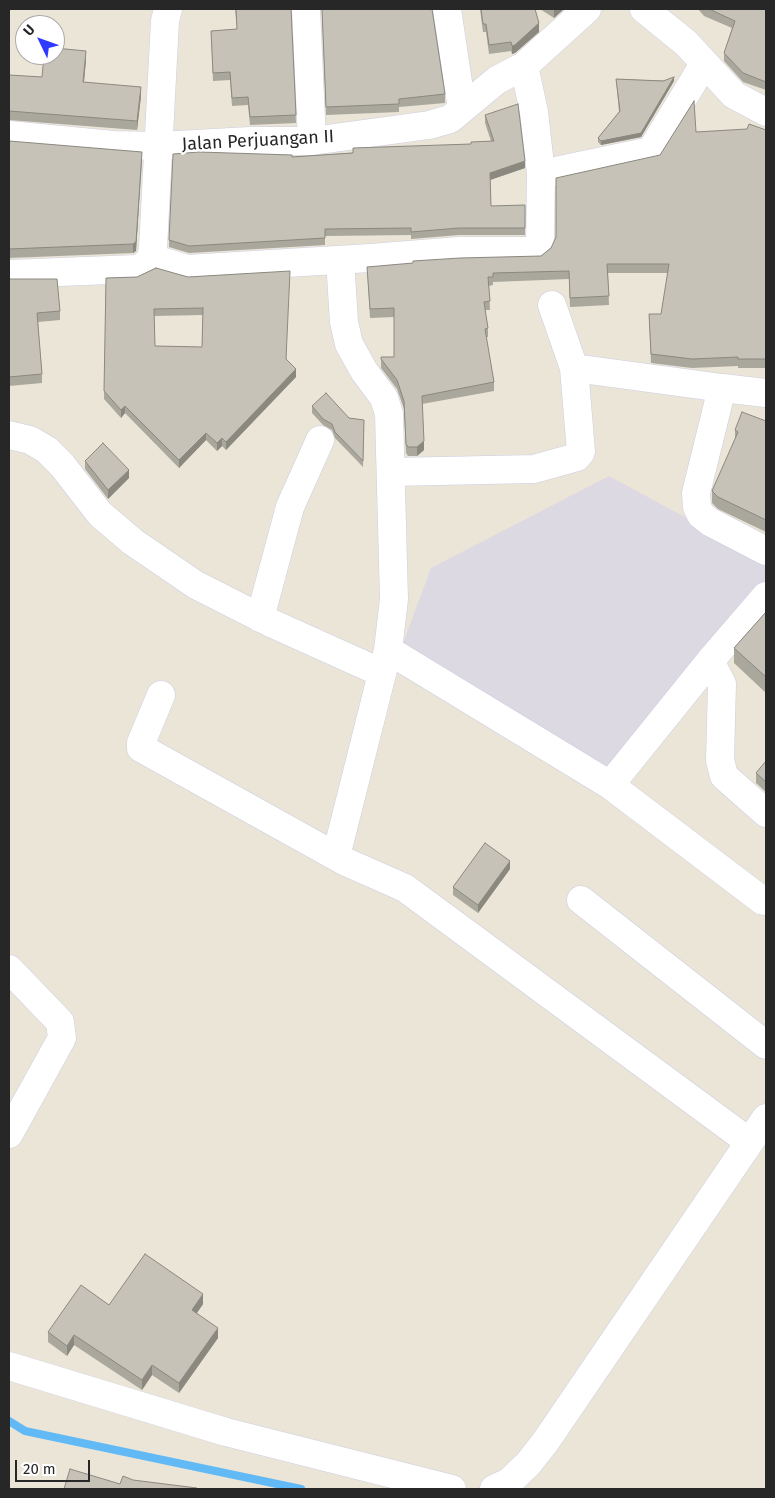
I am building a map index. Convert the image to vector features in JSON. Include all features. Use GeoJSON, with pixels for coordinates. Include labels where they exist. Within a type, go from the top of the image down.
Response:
{"type":"FeatureCollection","features":[{"type":"Feature","properties":{"kind":"street"},"geometry":{"type":"LineString","coordinates":[[9,274],[136,269],[144,266],[151,258],[154,248],[165,21],[168,9]]}},
{"type":"Feature","properties":{"kind":"street"},"geometry":{"type":"LineString","coordinates":[[306,9],[312,141]]}},
{"type":"Feature","properties":{"kind":"street"},"geometry":{"type":"LineString","coordinates":[[447,9],[462,109]]}},
{"type":"Feature","properties":{"kind":"street","name":"Jalan Perjuangan II"},"geometry":{"type":"LineString","coordinates":[[9,135],[113,146],[159,146],[250,141],[312,141],[429,125],[450,118],[497,80],[524,66],[587,9]]}},
{"type":"Feature","properties":{"kind":"street"},"geometry":{"type":"LineString","coordinates":[[644,9],[686,43],[734,95],[766,112]]}},
{"type":"Feature","properties":{"kind":"street"},"geometry":{"type":"LineString","coordinates":[[541,174],[651,151],[704,64]]}},
{"type":"Feature","properties":{"kind":"street"},"geometry":{"type":"LineString","coordinates":[[151,258],[187,269],[459,251],[535,251],[540,246],[541,174],[534,112],[524,66]]}},
{"type":"Feature","properties":{"kind":"street"},"geometry":{"type":"LineString","coordinates":[[336,856],[385,662],[394,599],[389,414],[384,398],[364,371],[353,351],[344,322],[340,260]]}},
{"type":"Feature","properties":{"kind":"street"},"geometry":{"type":"LineString","coordinates":[[392,472],[534,469],[577,457],[581,452],[574,368],[552,305]]}},
{"type":"Feature","properties":{"kind":"street"},"geometry":{"type":"LineString","coordinates":[[574,368],[766,392]]}},
{"type":"Feature","properties":{"kind":"street"},"geometry":{"type":"LineString","coordinates":[[722,388],[696,493],[697,507],[701,515],[710,522],[766,550]]}},
{"type":"Feature","properties":{"kind":"street"},"geometry":{"type":"LineString","coordinates":[[9,435],[30,440],[47,450],[62,465],[100,514],[132,542],[196,585],[260,618],[385,662],[610,785],[763,901]]}},
{"type":"Feature","properties":{"kind":"street"},"geometry":{"type":"LineString","coordinates":[[260,618],[290,507],[320,440]]}},
{"type":"Feature","properties":{"kind":"street"},"geometry":{"type":"LineString","coordinates":[[610,785],[710,661],[766,596]]}},
{"type":"Feature","properties":{"kind":"street"},"geometry":{"type":"LineString","coordinates":[[710,661],[722,684],[720,760],[724,776],[766,813]]}},
{"type":"Feature","properties":{"kind":"street"},"geometry":{"type":"LineString","coordinates":[[161,695],[141,743],[141,748],[336,856],[405,888],[748,1141]]}},
{"type":"Feature","properties":{"kind":"street"},"geometry":{"type":"LineString","coordinates":[[581,900],[766,1045]]}},
{"type":"Feature","properties":{"kind":"street"},"geometry":{"type":"LineString","coordinates":[[9,969],[60,1022],[62,1038],[9,1134]]}},
{"type":"Feature","properties":{"kind":"street"},"geometry":{"type":"LineString","coordinates":[[494,1489],[509,1482],[528,1464],[546,1441],[748,1141],[766,1118]]}},
{"type":"Feature","properties":{"kind":"street"},"geometry":{"type":"LineString","coordinates":[[9,1366],[226,1432],[452,1489]]}},
{"type":"Feature","properties":{"kind":"shaded area"},"geometry":{"type":"Polygon","coordinates":[[[609,476],[766,561],[766,580],[604,774],[402,646],[431,568],[609,476]]]}},
{"type":"Feature","properties":{"kind":"building"},"geometry":{"type":"Polygon","coordinates":[[[236,9],[291,9],[296,115],[250,117],[248,97],[232,98],[230,72],[213,73],[211,31],[237,29],[236,9]]]}},
{"type":"Feature","properties":{"kind":"building"},"geometry":{"type":"Polygon","coordinates":[[[322,9],[432,9],[445,94],[399,99],[399,104],[326,107],[322,9]]]}},
{"type":"Feature","properties":{"kind":"building"},"geometry":{"type":"Polygon","coordinates":[[[481,9],[535,9],[539,23],[515,45],[512,46],[511,42],[489,45],[486,24],[483,24],[481,9]]]}},
{"type":"Feature","properties":{"kind":"building"},"geometry":{"type":"Polygon","coordinates":[[[709,9],[766,9],[766,82],[743,73],[724,53],[735,21],[709,9]]]}},
{"type":"Feature","properties":{"kind":"building"},"geometry":{"type":"Polygon","coordinates":[[[65,49],[86,51],[83,82],[141,87],[137,121],[9,111],[9,75],[42,77],[43,65],[65,65],[65,49]]]}},
{"type":"Feature","properties":{"kind":"building"},"geometry":{"type":"Polygon","coordinates":[[[674,77],[641,133],[601,141],[598,138],[620,111],[616,79],[663,81],[674,77]]]}},
{"type":"Feature","properties":{"kind":"building"},"geometry":{"type":"Polygon","coordinates":[[[694,101],[696,132],[747,129],[749,124],[766,130],[766,359],[738,359],[738,357],[692,359],[651,354],[649,314],[661,314],[669,264],[607,264],[609,296],[570,298],[569,271],[493,273],[493,277],[488,277],[490,301],[484,302],[488,328],[485,329],[494,382],[422,396],[424,441],[417,447],[408,447],[406,444],[404,401],[397,380],[381,359],[381,357],[394,357],[394,308],[370,309],[367,267],[413,263],[413,261],[460,258],[541,256],[551,248],[556,237],[556,178],[660,155],[694,101]]]}},
{"type":"Feature","properties":{"kind":"building"},"geometry":{"type":"Polygon","coordinates":[[[518,104],[525,161],[490,173],[491,206],[525,205],[525,228],[459,228],[411,232],[411,228],[325,229],[325,238],[189,246],[169,240],[173,154],[199,152],[292,155],[292,157],[353,153],[353,148],[471,144],[471,142],[494,141],[485,115],[518,104]]]}},
{"type":"Feature","properties":{"kind":"building"},"geometry":{"type":"Polygon","coordinates":[[[9,141],[142,152],[136,242],[133,244],[9,249],[9,141]]]}},
{"type":"Feature","properties":{"kind":"building"},"geometry":{"type":"Polygon","coordinates":[[[156,268],[188,277],[290,271],[286,359],[296,369],[226,442],[222,438],[217,443],[206,433],[179,460],[125,406],[121,410],[104,391],[106,278],[137,277],[156,268]],[[203,308],[154,309],[155,346],[202,347],[203,308]]]}},
{"type":"Feature","properties":{"kind":"building"},"geometry":{"type":"Polygon","coordinates":[[[9,279],[57,279],[60,311],[37,313],[42,374],[9,377],[9,279]]]}},
{"type":"Feature","properties":{"kind":"building"},"geometry":{"type":"Polygon","coordinates":[[[326,393],[349,418],[364,420],[363,461],[335,432],[332,424],[323,419],[312,406],[326,393]]]}},
{"type":"Feature","properties":{"kind":"building"},"geometry":{"type":"Polygon","coordinates":[[[742,412],[766,421],[766,520],[718,497],[712,491],[738,432],[735,430],[742,412]]]}},
{"type":"Feature","properties":{"kind":"building"},"geometry":{"type":"Polygon","coordinates":[[[103,443],[129,470],[108,490],[85,461],[103,443]]]}},
{"type":"Feature","properties":{"kind":"building"},"geometry":{"type":"Polygon","coordinates":[[[766,612],[766,677],[734,648],[766,612]]]}},
{"type":"Feature","properties":{"kind":"building"},"geometry":{"type":"Polygon","coordinates":[[[766,761],[766,782],[756,773],[766,761]]]}},
{"type":"Feature","properties":{"kind":"building"},"geometry":{"type":"Polygon","coordinates":[[[485,843],[510,861],[478,905],[453,887],[485,843]]]}},
{"type":"Feature","properties":{"kind":"building"},"geometry":{"type":"Polygon","coordinates":[[[145,1254],[203,1294],[192,1310],[218,1328],[179,1383],[152,1365],[142,1380],[74,1335],[67,1346],[48,1332],[81,1285],[109,1305],[145,1254]]]}},
{"type":"Feature","properties":{"kind":"building"},"geometry":{"type":"Polygon","coordinates":[[[70,1469],[120,1484],[123,1476],[133,1480],[197,1489],[64,1489],[70,1469]]]}},
{"type":"Feature","properties":{"kind":"waterway"},"geometry":{"type":"LineString","coordinates":[[9,1421],[25,1431],[301,1489]]}}]}
